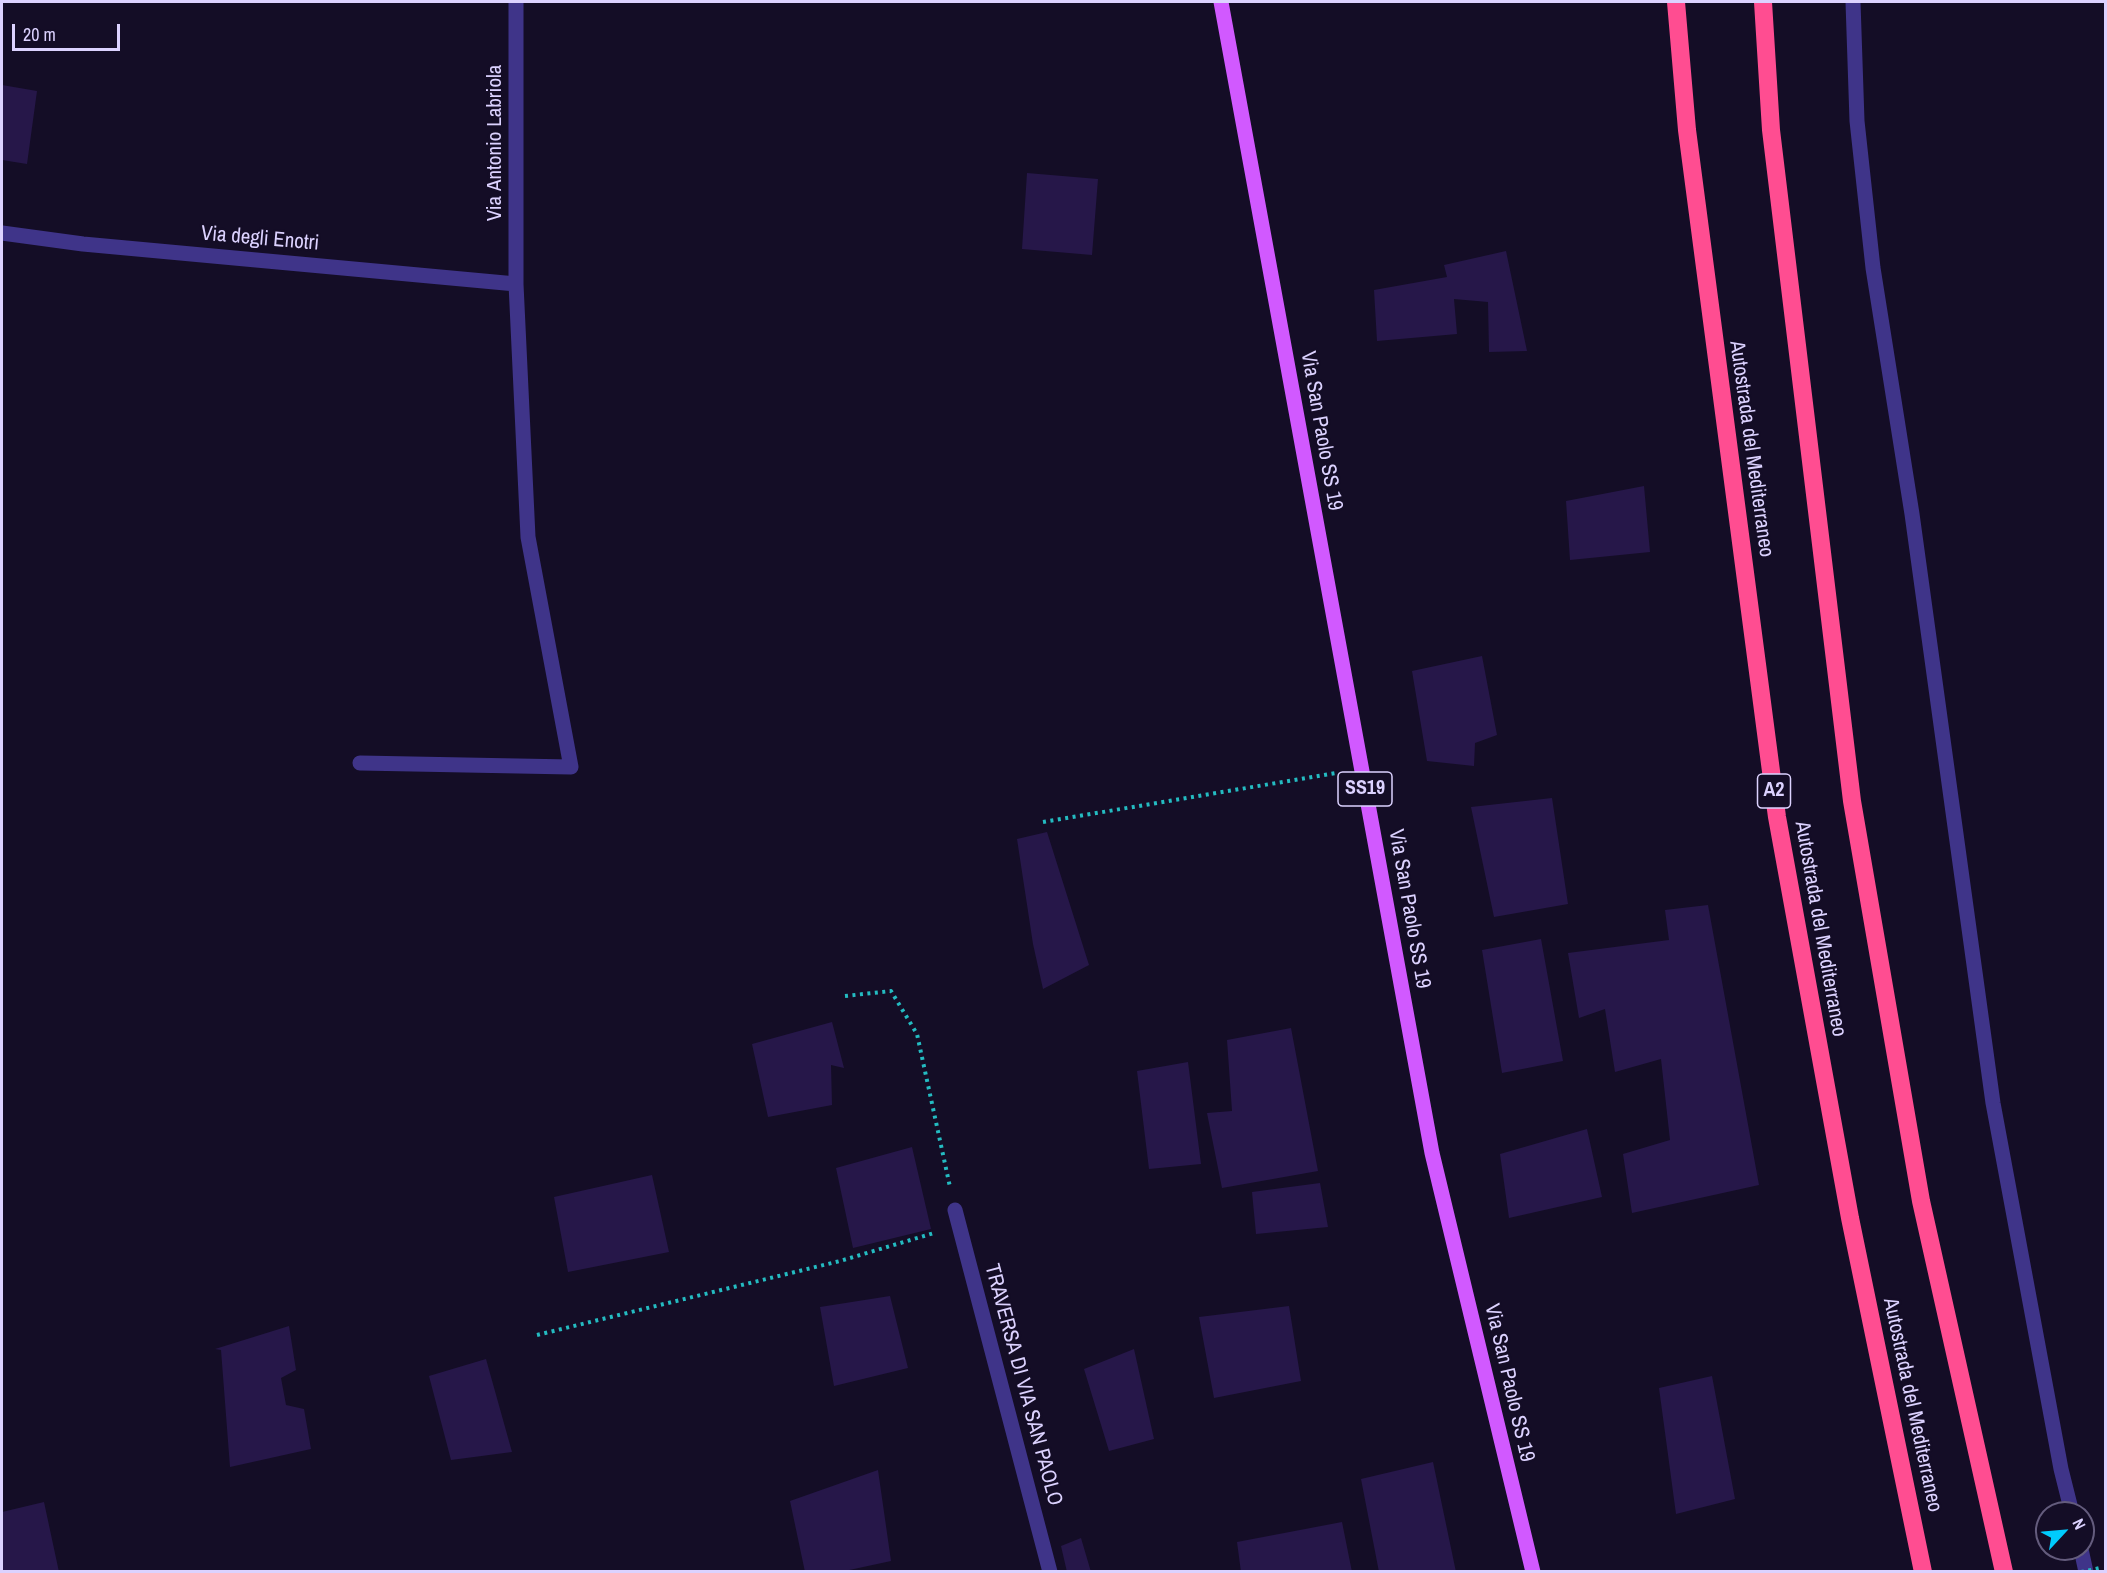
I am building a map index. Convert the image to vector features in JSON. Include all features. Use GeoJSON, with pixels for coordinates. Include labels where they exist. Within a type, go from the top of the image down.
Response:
{"type":"FeatureCollection","features":[{"type":"Feature","properties":{"kind":"highway","name":"Autostrada del Mediterraneo"},"geometry":{"type":"LineString","coordinates":[[1676,2],[1687,130],[1777,817],[1850,1218],[1923,1572]]}},
{"type":"Feature","properties":{"kind":"highway"},"geometry":{"type":"LineString","coordinates":[[1763,2],[1771,130],[1852,801],[1921,1201],[2004,1572]]}},
{"type":"Feature","properties":{"kind":"main road","name":"Via San Paolo SS 19"},"geometry":{"type":"LineString","coordinates":[[1221,2],[1432,1153],[1533,1572]]}},
{"type":"Feature","properties":{"kind":"street","name":"Via Antonio Labriola"},"geometry":{"type":"LineString","coordinates":[[360,763],[571,767],[528,537],[516,284],[516,2]]}},
{"type":"Feature","properties":{"kind":"street"},"geometry":{"type":"LineString","coordinates":[[1853,2],[1857,121],[1873,268],[1912,514],[1993,1103],[2021,1263],[2069,1501]]}},
{"type":"Feature","properties":{"kind":"street","name":"Via degli Enotri"},"geometry":{"type":"LineString","coordinates":[[2,233],[94,245],[516,284]]}},
{"type":"Feature","properties":{"kind":"street","name":"TRAVERSA DI VIA SAN PAOLO"},"geometry":{"type":"LineString","coordinates":[[954,1210],[1050,1572]]}},
{"type":"Feature","properties":{"kind":"path"},"geometry":{"type":"LineString","coordinates":[[1044,822],[1362,768]]}},
{"type":"Feature","properties":{"kind":"path"},"geometry":{"type":"LineString","coordinates":[[845,996],[891,991],[918,1034],[954,1210]]}},
{"type":"Feature","properties":{"kind":"path"},"geometry":{"type":"LineString","coordinates":[[537,1335],[840,1261],[959,1226]]}},
{"type":"Feature","properties":{"kind":"path"},"geometry":{"type":"LineString","coordinates":[[2081,1572],[2093,1570]]}},
{"type":"Feature","properties":{"kind":"building"},"geometry":{"type":"Polygon","coordinates":[[[2,85],[37,91],[27,164],[2,160],[2,85]]]}},
{"type":"Feature","properties":{"kind":"building"},"geometry":{"type":"Polygon","coordinates":[[[1027,173],[1098,179],[1092,255],[1022,249],[1027,173]]]}},
{"type":"Feature","properties":{"kind":"building"},"geometry":{"type":"Polygon","coordinates":[[[1506,251],[1527,351],[1489,352],[1488,302],[1454,299],[1457,334],[1377,341],[1374,290],[1447,277],[1444,265],[1506,251]]]}},
{"type":"Feature","properties":{"kind":"building"},"geometry":{"type":"Polygon","coordinates":[[[1644,486],[1650,552],[1570,560],[1566,501],[1644,486]]]}},
{"type":"Feature","properties":{"kind":"building"},"geometry":{"type":"Polygon","coordinates":[[[1482,656],[1497,735],[1475,743],[1474,766],[1427,761],[1412,671],[1482,656]]]}},
{"type":"Feature","properties":{"kind":"building"},"geometry":{"type":"Polygon","coordinates":[[[1552,798],[1568,904],[1494,917],[1471,807],[1552,798]]]}},
{"type":"Feature","properties":{"kind":"building"},"geometry":{"type":"Polygon","coordinates":[[[1047,832],[1089,965],[1043,989],[1033,944],[1017,839],[1047,832]]]}},
{"type":"Feature","properties":{"kind":"building"},"geometry":{"type":"Polygon","coordinates":[[[1708,905],[1759,1185],[1632,1213],[1623,1154],[1670,1140],[1661,1059],[1615,1072],[1605,1009],[1579,1018],[1568,953],[1669,940],[1665,910],[1708,905]]]}},
{"type":"Feature","properties":{"kind":"building"},"geometry":{"type":"Polygon","coordinates":[[[1541,939],[1563,1061],[1502,1073],[1482,950],[1541,939]]]}},
{"type":"Feature","properties":{"kind":"building"},"geometry":{"type":"Polygon","coordinates":[[[832,1022],[844,1068],[831,1065],[832,1105],[768,1117],[752,1044],[832,1022]]]}},
{"type":"Feature","properties":{"kind":"building"},"geometry":{"type":"Polygon","coordinates":[[[1291,1028],[1318,1171],[1222,1188],[1207,1113],[1232,1111],[1227,1040],[1291,1028]]]}},
{"type":"Feature","properties":{"kind":"building"},"geometry":{"type":"Polygon","coordinates":[[[1188,1062],[1201,1164],[1149,1169],[1137,1071],[1188,1062]]]}},
{"type":"Feature","properties":{"kind":"building"},"geometry":{"type":"Polygon","coordinates":[[[1587,1129],[1602,1197],[1509,1218],[1500,1154],[1587,1129]]]}},
{"type":"Feature","properties":{"kind":"building"},"geometry":{"type":"Polygon","coordinates":[[[912,1147],[931,1229],[853,1248],[836,1168],[912,1147]]]}},
{"type":"Feature","properties":{"kind":"building"},"geometry":{"type":"Polygon","coordinates":[[[652,1175],[669,1252],[568,1272],[554,1197],[652,1175]]]}},
{"type":"Feature","properties":{"kind":"building"},"geometry":{"type":"Polygon","coordinates":[[[1320,1183],[1328,1227],[1256,1234],[1252,1192],[1320,1183]]]}},
{"type":"Feature","properties":{"kind":"building"},"geometry":{"type":"Polygon","coordinates":[[[890,1296],[908,1368],[834,1386],[820,1307],[890,1296]]]}},
{"type":"Feature","properties":{"kind":"building"},"geometry":{"type":"Polygon","coordinates":[[[1289,1306],[1301,1381],[1214,1398],[1199,1317],[1289,1306]]]}},
{"type":"Feature","properties":{"kind":"building"},"geometry":{"type":"Polygon","coordinates":[[[289,1326],[296,1370],[281,1378],[286,1405],[304,1409],[311,1449],[230,1467],[221,1350],[215,1349],[289,1326]]]}},
{"type":"Feature","properties":{"kind":"building"},"geometry":{"type":"Polygon","coordinates":[[[1134,1349],[1154,1439],[1109,1451],[1084,1369],[1134,1349]]]}},
{"type":"Feature","properties":{"kind":"building"},"geometry":{"type":"Polygon","coordinates":[[[486,1359],[512,1452],[451,1460],[429,1376],[486,1359]]]}},
{"type":"Feature","properties":{"kind":"building"},"geometry":{"type":"Polygon","coordinates":[[[1712,1376],[1735,1499],[1676,1514],[1659,1388],[1712,1376]]]}},
{"type":"Feature","properties":{"kind":"building"},"geometry":{"type":"Polygon","coordinates":[[[1433,1462],[1456,1572],[1379,1572],[1361,1479],[1433,1462]]]}},
{"type":"Feature","properties":{"kind":"building"},"geometry":{"type":"Polygon","coordinates":[[[878,1470],[891,1561],[840,1572],[805,1572],[790,1501],[878,1470]]]}},
{"type":"Feature","properties":{"kind":"building"},"geometry":{"type":"Polygon","coordinates":[[[44,1502],[59,1572],[2,1572],[2,1512],[44,1502]]]}},
{"type":"Feature","properties":{"kind":"building"},"geometry":{"type":"Polygon","coordinates":[[[1342,1522],[1352,1572],[1241,1572],[1237,1542],[1342,1522]]]}},
{"type":"Feature","properties":{"kind":"building"},"geometry":{"type":"Polygon","coordinates":[[[1081,1538],[1091,1572],[1067,1572],[1061,1546],[1081,1538]]]}}]}
